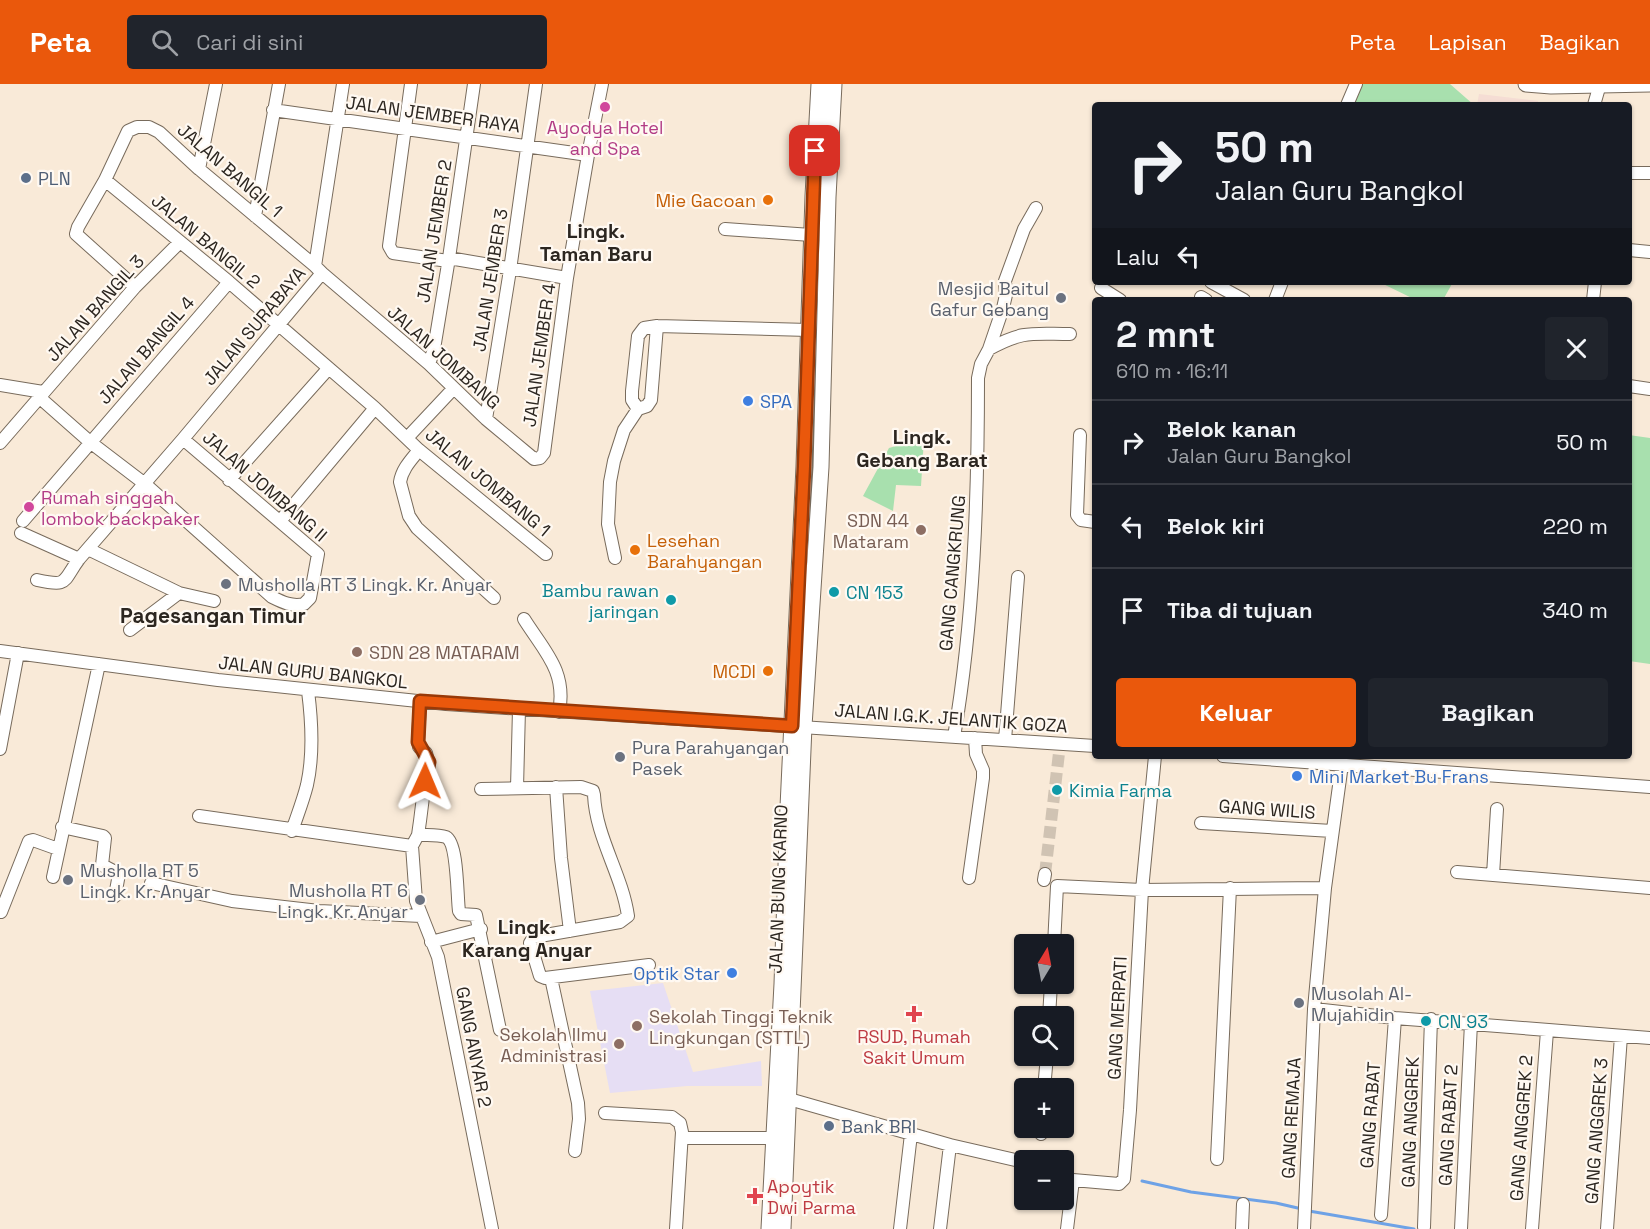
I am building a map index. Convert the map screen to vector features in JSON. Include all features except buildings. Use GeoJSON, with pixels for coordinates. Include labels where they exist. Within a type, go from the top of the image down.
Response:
{"type":"FeatureCollection","features":[{"type":"Feature","properties":{"kind":"main road"},"geometry":{"type":"LineString","coordinates":[[798,726],[821,448],[819,84]]}},
{"type":"Feature","properties":{"kind":"main road"},"geometry":{"type":"LineString","coordinates":[[783,1229],[783,1098],[798,726],[812,235],[820,196],[834,84]]}},
{"type":"Feature","properties":{"kind":"main road"},"geometry":{"type":"LineString","coordinates":[[1526,84],[1551,86],[1650,84]]}},
{"type":"Feature","properties":{"kind":"main road"},"geometry":{"type":"LineString","coordinates":[[805,447],[821,448]]}},
{"type":"Feature","properties":{"kind":"main road"},"geometry":{"type":"LineString","coordinates":[[770,1229],[774,1138],[783,1098]]}},
{"type":"Feature","properties":{"kind":"street"},"geometry":{"type":"LineString","coordinates":[[199,169],[216,84]]}},
{"type":"Feature","properties":{"kind":"street"},"geometry":{"type":"LineString","coordinates":[[255,216],[279,84]]}},
{"type":"Feature","properties":{"kind":"street","name":"JALAN SURABAYA"},"geometry":{"type":"LineString","coordinates":[[37,580],[62,584],[79,559],[280,328],[318,269],[343,84]]}},
{"type":"Feature","properties":{"kind":"street"},"geometry":{"type":"LineString","coordinates":[[411,84],[390,250],[393,253],[567,278]]}},
{"type":"Feature","properties":{"kind":"street","name":"JALAN JEMBER 2"},"geometry":{"type":"LineString","coordinates":[[429,364],[434,349],[449,260],[474,84]]}},
{"type":"Feature","properties":{"kind":"street","name":"JALAN JEMBER 3"},"geometry":{"type":"LineString","coordinates":[[486,419],[536,84]]}},
{"type":"Feature","properties":{"kind":"street","name":"JALAN JEMBER 4"},"geometry":{"type":"LineString","coordinates":[[544,453],[567,278],[602,84]]}},
{"type":"Feature","properties":{"kind":"street"},"geometry":{"type":"LineString","coordinates":[[1348,102],[1356,84]]}},
{"type":"Feature","properties":{"kind":"street"},"geometry":{"type":"LineString","coordinates":[[1595,102],[1599,84]]}},
{"type":"Feature","properties":{"kind":"street","name":"JALAN JEMBER RAYA"},"geometry":{"type":"LineString","coordinates":[[273,110],[588,155]]}},
{"type":"Feature","properties":{"kind":"street","name":"JALAN BANGIL 1"},"geometry":{"type":"LineString","coordinates":[[135,287],[76,234],[128,131],[137,127],[149,127],[159,132],[199,169],[318,269]]}},
{"type":"Feature","properties":{"kind":"street"},"geometry":{"type":"LineString","coordinates":[[1632,173],[1650,173]]}},
{"type":"Feature","properties":{"kind":"street","name":"JALAN BANGIL 2"},"geometry":{"type":"LineString","coordinates":[[105,180],[229,282],[280,328]]}},
{"type":"Feature","properties":{"kind":"street","name":"GANG CANGKRUNG"},"geometry":{"type":"LineString","coordinates":[[954,737],[971,597],[977,492],[978,378],[1005,298],[1005,280],[1024,229],[1036,208]]}},
{"type":"Feature","properties":{"kind":"street"},"geometry":{"type":"LineString","coordinates":[[725,229],[812,235]]}},
{"type":"Feature","properties":{"kind":"street","name":"JALAN BANGIL 3"},"geometry":{"type":"LineString","coordinates":[[0,443],[135,287],[179,243]]}},
{"type":"Feature","properties":{"kind":"street"},"geometry":{"type":"LineString","coordinates":[[1632,250],[1650,252]]}},
{"type":"Feature","properties":{"kind":"street","name":"JALAN JOMBANG"},"geometry":{"type":"LineString","coordinates":[[318,269],[429,364],[486,419],[534,459],[540,458],[544,453]]}},
{"type":"Feature","properties":{"kind":"street","name":"JALAN BANGIL 4"},"geometry":{"type":"LineString","coordinates":[[79,559],[22,527],[90,442],[229,282]]}},
{"type":"Feature","properties":{"kind":"street"},"geometry":{"type":"LineString","coordinates":[[1216,285],[1238,297]]}},
{"type":"Feature","properties":{"kind":"street"},"geometry":{"type":"LineString","coordinates":[[1101,288],[1115,297]]}},
{"type":"Feature","properties":{"kind":"street"},"geometry":{"type":"LineString","coordinates":[[638,409],[632,400],[638,336],[644,328],[657,326],[809,330]]}},
{"type":"Feature","properties":{"kind":"street"},"geometry":{"type":"LineString","coordinates":[[615,558],[608,524],[610,482],[624,430],[638,409],[646,406],[651,400],[657,326]]}},
{"type":"Feature","properties":{"kind":"street","name":"JALAN JOMBANG 1"},"geometry":{"type":"LineString","coordinates":[[280,328],[375,408],[419,450],[546,554]]}},
{"type":"Feature","properties":{"kind":"street"},"geometry":{"type":"LineString","coordinates":[[989,349],[1010,338],[1031,333],[1070,334]]}},
{"type":"Feature","properties":{"kind":"street"},"geometry":{"type":"LineString","coordinates":[[229,480],[328,369]]}},
{"type":"Feature","properties":{"kind":"street"},"geometry":{"type":"LineString","coordinates":[[0,385],[41,395],[90,442],[145,484]]}},
{"type":"Feature","properties":{"kind":"street"},"geometry":{"type":"LineString","coordinates":[[1632,386],[1650,389]]}},
{"type":"Feature","properties":{"kind":"street","name":"JALAN JOMBANG 1"},"geometry":{"type":"LineString","coordinates":[[407,438],[453,389]]}},
{"type":"Feature","properties":{"kind":"street"},"geometry":{"type":"LineString","coordinates":[[281,520],[375,408]]}},
{"type":"Feature","properties":{"kind":"street"},"geometry":{"type":"LineString","coordinates":[[1080,435],[1077,515],[1081,520],[1092,522]]}},
{"type":"Feature","properties":{"kind":"street","name":"JALAN JOMBANG II"},"geometry":{"type":"LineString","coordinates":[[145,484],[272,597],[284,603],[301,606],[308,601],[318,554],[281,520],[229,480],[183,439]]}},
{"type":"Feature","properties":{"kind":"street"},"geometry":{"type":"LineString","coordinates":[[419,450],[403,471],[400,482],[409,516],[417,528],[494,598]]}},
{"type":"Feature","properties":{"kind":"street"},"geometry":{"type":"LineString","coordinates":[[88,549],[179,593],[213,601]]}},
{"type":"Feature","properties":{"kind":"street"},"geometry":{"type":"LineString","coordinates":[[1005,740],[1018,577]]}},
{"type":"Feature","properties":{"kind":"street"},"geometry":{"type":"LineString","coordinates":[[130,630],[179,593]]}},
{"type":"Feature","properties":{"kind":"street"},"geometry":{"type":"LineString","coordinates":[[524,620],[558,672],[562,699],[559,711]]}},
{"type":"Feature","properties":{"kind":"street","name":"JALAN GURU BANGKOL"},"geometry":{"type":"LineString","coordinates":[[0,651],[308,691],[519,709],[798,726]]}},
{"type":"Feature","properties":{"kind":"street"},"geometry":{"type":"LineString","coordinates":[[0,749],[18,653]]}},
{"type":"Feature","properties":{"kind":"street"},"geometry":{"type":"LineString","coordinates":[[53,877],[99,664]]}},
{"type":"Feature","properties":{"kind":"street"},"geometry":{"type":"LineString","coordinates":[[292,831],[307,785],[312,757],[308,691]]}},
{"type":"Feature","properties":{"kind":"street","name":"GANG ANYAR 2"},"geometry":{"type":"LineString","coordinates":[[420,701],[418,741],[426,753],[429,765],[415,840],[416,901],[438,957],[492,1229]]}},
{"type":"Feature","properties":{"kind":"street"},"geometry":{"type":"LineString","coordinates":[[518,788],[519,709]]}},
{"type":"Feature","properties":{"kind":"street","name":"JALAN I.G.K. JELANTIK GOZA"},"geometry":{"type":"LineString","coordinates":[[798,726],[1005,740],[1060,749],[1092,746]]}},
{"type":"Feature","properties":{"kind":"street"},"geometry":{"type":"LineString","coordinates":[[969,878],[983,778],[983,770],[976,754],[975,738]]}},
{"type":"Feature","properties":{"kind":"street","name":"GANG MERPATI"},"geometry":{"type":"LineString","coordinates":[[1067,1229],[1073,1180],[1119,1184],[1124,1179],[1142,890],[1155,759]]}},
{"type":"Feature","properties":{"kind":"street"},"geometry":{"type":"LineString","coordinates":[[1273,759],[1342,764],[1360,760],[1650,787]]}},
{"type":"Feature","properties":{"kind":"street","name":"GANG REMAJA"},"geometry":{"type":"LineString","coordinates":[[1304,1223],[1314,1009],[1325,888],[1342,764]]}},
{"type":"Feature","properties":{"kind":"street"},"geometry":{"type":"LineString","coordinates":[[556,787],[561,858],[570,931]]}},
{"type":"Feature","properties":{"kind":"street"},"geometry":{"type":"LineString","coordinates":[[481,789],[581,787],[593,791],[598,825],[624,896],[628,916],[620,922],[542,935],[531,940],[538,974],[548,978],[649,965]]}},
{"type":"Feature","properties":{"kind":"street"},"geometry":{"type":"LineString","coordinates":[[1493,875],[1497,809]]}},
{"type":"Feature","properties":{"kind":"street"},"geometry":{"type":"LineString","coordinates":[[199,816],[292,831],[415,840],[446,837],[451,842],[459,911],[461,914],[475,914],[481,930],[500,1030]]}},
{"type":"Feature","properties":{"kind":"street","name":"GANG WILIS"},"geometry":{"type":"LineString","coordinates":[[1200,823],[1332,831]]}},
{"type":"Feature","properties":{"kind":"street"},"geometry":{"type":"LineString","coordinates":[[62,827],[105,838],[102,865],[119,874],[115,896]]}},
{"type":"Feature","properties":{"kind":"street"},"geometry":{"type":"LineString","coordinates":[[2,912],[29,842],[33,840],[58,849]]}},
{"type":"Feature","properties":{"kind":"street"},"geometry":{"type":"LineString","coordinates":[[1457,872],[1650,888]]}},
{"type":"Feature","properties":{"kind":"street"},"geometry":{"type":"LineString","coordinates":[[151,884],[232,901],[308,910],[421,916]]}},
{"type":"Feature","properties":{"kind":"street"},"geometry":{"type":"LineString","coordinates":[[1055,934],[1057,886],[1142,890],[1325,888]]}},
{"type":"Feature","properties":{"kind":"street"},"geometry":{"type":"LineString","coordinates":[[1217,1159],[1230,888]]}},
{"type":"Feature","properties":{"kind":"street"},"geometry":{"type":"LineString","coordinates":[[431,942],[481,930]]}},
{"type":"Feature","properties":{"kind":"street"},"geometry":{"type":"LineString","coordinates":[[548,978],[578,1103],[579,1119],[575,1151]]}},
{"type":"Feature","properties":{"kind":"street"},"geometry":{"type":"LineString","coordinates":[[1314,1009],[1395,1018],[1431,1019],[1547,1031],[1650,1038]]}},
{"type":"Feature","properties":{"kind":"street","name":"GANG RABAT"},"geometry":{"type":"LineString","coordinates":[[1381,1215],[1395,1018]]}},
{"type":"Feature","properties":{"kind":"street","name":"GANG ANGGREK"},"geometry":{"type":"LineString","coordinates":[[1424,1227],[1431,1019]]}},
{"type":"Feature","properties":{"kind":"street","name":"GANG RABAT 2"},"geometry":{"type":"LineString","coordinates":[[1461,1229],[1472,1023]]}},
{"type":"Feature","properties":{"kind":"street","name":"GANG ANGGREK 2"},"geometry":{"type":"LineString","coordinates":[[1532,1229],[1547,1031]]}},
{"type":"Feature","properties":{"kind":"street","name":"GANG ANGGREK 3"},"geometry":{"type":"LineString","coordinates":[[1607,1229],[1621,1036]]}},
{"type":"Feature","properties":{"kind":"street"},"geometry":{"type":"LineString","coordinates":[[783,1098],[950,1145],[1014,1160]]}},
{"type":"Feature","properties":{"kind":"street"},"geometry":{"type":"LineString","coordinates":[[605,1113],[672,1117],[680,1123],[682,1138],[676,1229]]}},
{"type":"Feature","properties":{"kind":"street"},"geometry":{"type":"LineString","coordinates":[[900,1229],[911,1134]]}},
{"type":"Feature","properties":{"kind":"street"},"geometry":{"type":"LineString","coordinates":[[682,1138],[774,1138]]}},
{"type":"Feature","properties":{"kind":"street"},"geometry":{"type":"LineString","coordinates":[[940,1229],[950,1145]]}},
{"type":"Feature","properties":{"kind":"street"},"geometry":{"type":"LineString","coordinates":[[1242,1229],[1243,1204]]}},
{"type":"Feature","properties":{"kind":"shaded area"},"geometry":{"type":"Polygon","coordinates":[[[1479,94],[1538,101],[1538,102],[1478,102],[1479,94]]]}},
{"type":"Feature","properties":{"kind":"shaded area","name":"Sekolah Tinggi Teknik Lingkungan (STTL)"},"geometry":{"type":"Polygon","coordinates":[[[663,983],[693,1072],[761,1061],[762,1086],[687,1086],[610,1093],[590,991],[663,983]]]}},
{"type":"Feature","properties":{"kind":"green space"},"geometry":{"type":"Polygon","coordinates":[[[1360,84],[1450,84],[1471,102],[1352,102],[1360,84]]]}},
{"type":"Feature","properties":{"kind":"green space"},"geometry":{"type":"Polygon","coordinates":[[[1385,285],[1451,285],[1445,297],[1410,297],[1385,285]]]}},
{"type":"Feature","properties":{"kind":"green space"},"geometry":{"type":"Polygon","coordinates":[[[1632,435],[1650,438],[1650,664],[1632,661],[1632,435]]]}},
{"type":"Feature","properties":{"kind":"green space"},"geometry":{"type":"Polygon","coordinates":[[[924,438],[921,486],[896,485],[893,511],[863,496],[889,448],[924,438]]]}},
{"type":"Feature","properties":{"kind":"waterway"},"geometry":{"type":"LineString","coordinates":[[1142,1181],[1191,1192],[1276,1203],[1302,1209]]}},
{"type":"Feature","properties":{"kind":"waterway"},"geometry":{"type":"LineString","coordinates":[[1309,1211],[1414,1229]]}},
{"type":"Feature","properties":{"kind":"tunnel"},"geometry":{"type":"LineString","coordinates":[[1045,874],[1059,753]]}},
{"type":"Feature","properties":{"kind":"place","name":"Ayodya Hotel and Spa"},"geometry":{"type":"Point","coordinates":[605,107]}},
{"type":"Feature","properties":{"kind":"place","name":"PLN"},"geometry":{"type":"Point","coordinates":[26,178]}},
{"type":"Feature","properties":{"kind":"place","name":"Mie Gacoan"},"geometry":{"type":"Point","coordinates":[768,200]}},
{"type":"Feature","properties":{"kind":"place","name":"Mesjid Baitul Gafur Gebang"},"geometry":{"type":"Point","coordinates":[1061,298]}},
{"type":"Feature","properties":{"kind":"place","name":"SPA"},"geometry":{"type":"Point","coordinates":[748,401]}},
{"type":"Feature","properties":{"kind":"place","name":"Rumah singgah lombok backpaker"},"geometry":{"type":"Point","coordinates":[29,507]}},
{"type":"Feature","properties":{"kind":"place","name":"SDN 44 Mataram"},"geometry":{"type":"Point","coordinates":[921,530]}},
{"type":"Feature","properties":{"kind":"place","name":"Lesehan Barahyangan"},"geometry":{"type":"Point","coordinates":[635,550]}},
{"type":"Feature","properties":{"kind":"place","name":"Musholla RT 3 Lingk. Kr. Anyar"},"geometry":{"type":"Point","coordinates":[226,584]}},
{"type":"Feature","properties":{"kind":"place","name":"CN 153"},"geometry":{"type":"Point","coordinates":[834,592]}},
{"type":"Feature","properties":{"kind":"place","name":"Bambu rawan jaringan"},"geometry":{"type":"Point","coordinates":[671,600]}},
{"type":"Feature","properties":{"kind":"place","name":"SDN 28 MATARAM"},"geometry":{"type":"Point","coordinates":[357,652]}},
{"type":"Feature","properties":{"kind":"place","name":"MCDI"},"geometry":{"type":"Point","coordinates":[768,671]}},
{"type":"Feature","properties":{"kind":"place","name":"Pura Parahyangan Pasek"},"geometry":{"type":"Point","coordinates":[620,757]}},
{"type":"Feature","properties":{"kind":"place","name":"Mini Market Bu Frans"},"geometry":{"type":"Point","coordinates":[1297,776]}},
{"type":"Feature","properties":{"kind":"place","name":"Kimia Farma"},"geometry":{"type":"Point","coordinates":[1057,790]}},
{"type":"Feature","properties":{"kind":"place","name":"Musholla RT 5 Lingk. Kr. Anyar"},"geometry":{"type":"Point","coordinates":[68,880]}},
{"type":"Feature","properties":{"kind":"place","name":"Musholla RT 6 Lingk. Kr. Anyar"},"geometry":{"type":"Point","coordinates":[420,900]}},
{"type":"Feature","properties":{"kind":"place","name":"Optik Star"},"geometry":{"type":"Point","coordinates":[732,973]}},
{"type":"Feature","properties":{"kind":"place","name":"Musolah Al- Mujahidin"},"geometry":{"type":"Point","coordinates":[1299,1003]}},
{"type":"Feature","properties":{"kind":"place","name":"RSUD, Rumah Sakit Umum"},"geometry":{"type":"Point","coordinates":[914,1014]}},
{"type":"Feature","properties":{"kind":"place","name":"CN 93"},"geometry":{"type":"Point","coordinates":[1426,1021]}},
{"type":"Feature","properties":{"kind":"place","name":"Sekolah Tinggi Teknik Lingkungan (STTL)"},"geometry":{"type":"Point","coordinates":[637,1026]}},
{"type":"Feature","properties":{"kind":"place","name":"Sekolah Ilmu Administrasi"},"geometry":{"type":"Point","coordinates":[619,1044]}},
{"type":"Feature","properties":{"kind":"place","name":"Bank BRI"},"geometry":{"type":"Point","coordinates":[829,1126]}},
{"type":"Feature","properties":{"kind":"place","name":"Apoytik Dwi Parma"},"geometry":{"type":"Point","coordinates":[755,1196]}},
{"type":"Feature","properties":{"kind":"district","name":"Lingk. Taman Baru"},"geometry":{"type":"Point","coordinates":[596,242]}},
{"type":"Feature","properties":{"kind":"district","name":"Lingk. Gebang Barat"},"geometry":{"type":"Point","coordinates":[922,448]}},
{"type":"Feature","properties":{"kind":"district","name":"Pagesangan Timur"},"geometry":{"type":"Point","coordinates":[213,615]}},
{"type":"Feature","properties":{"kind":"district","name":"Lingk. Karang Anyar"},"geometry":{"type":"Point","coordinates":[527,938]}},
{"type":"Feature","properties":{"kind":"route"},"geometry":{"type":"LineString","coordinates":[[425,781],[429,762],[418,742],[420,701],[792,726],[815,151]]}}]}
